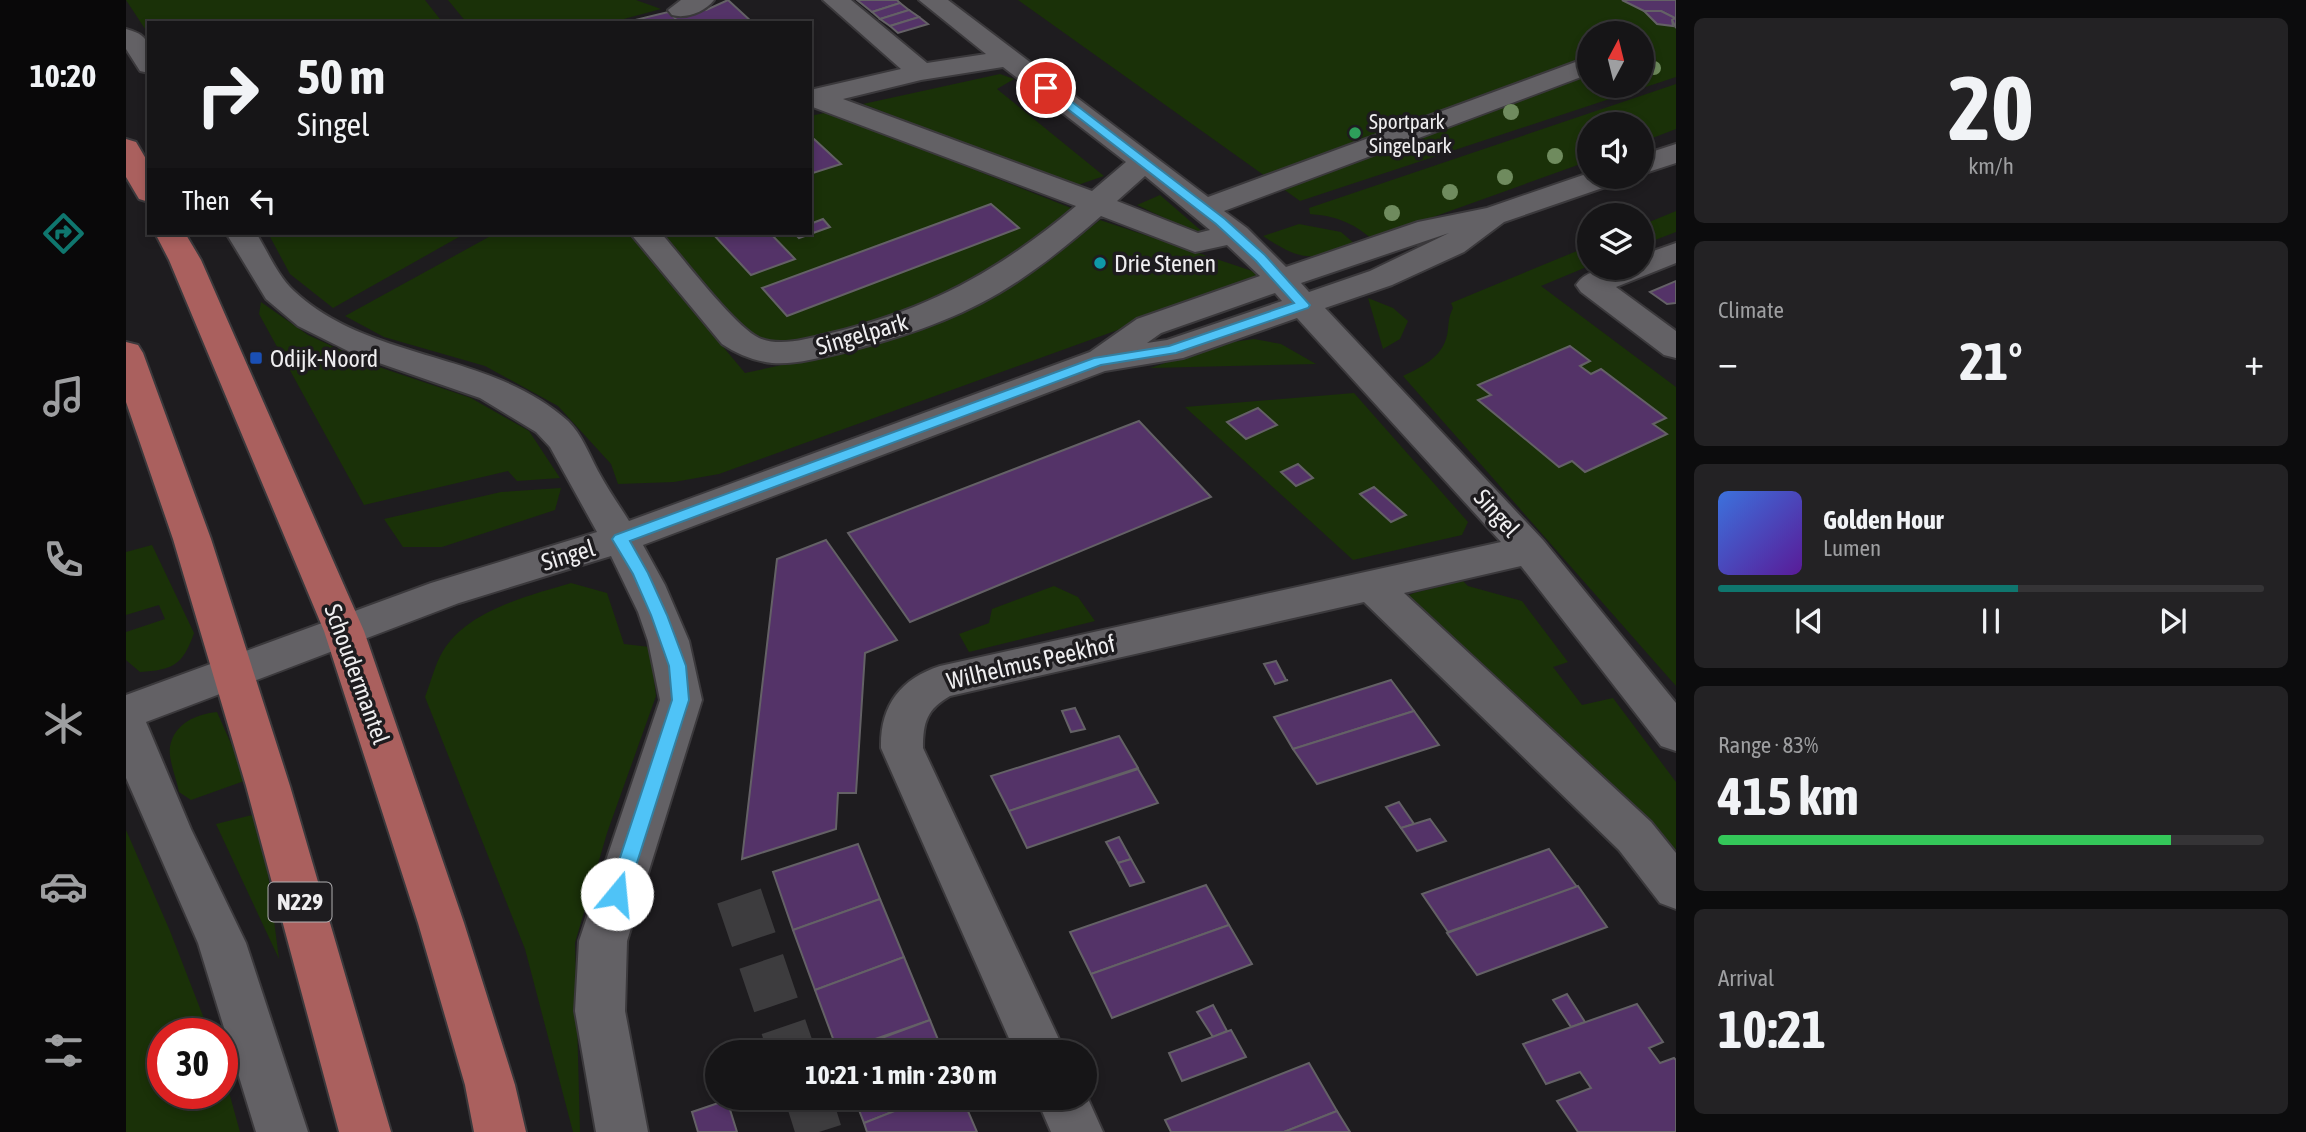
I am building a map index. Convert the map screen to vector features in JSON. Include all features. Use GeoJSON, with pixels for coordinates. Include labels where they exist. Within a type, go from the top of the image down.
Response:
{"type":"FeatureCollection","features":[{"type":"Feature","properties":{"kind":"main road"},"geometry":{"type":"LineString","coordinates":[[126,148],[147,189]]}},
{"type":"Feature","properties":{"kind":"main road","name":"Schoudermantel"},"geometry":{"type":"LineString","coordinates":[[171,235],[185,260],[344,631],[441,923],[490,1085],[500,1132]]}},
{"type":"Feature","properties":{"kind":"main road","name":"N229"},"geometry":{"type":"LineString","coordinates":[[126,353],[192,539],[268,786],[365,1132]]}},
{"type":"Feature","properties":{"kind":"street"},"geometry":{"type":"LineString","coordinates":[[836,0],[921,72]]}},
{"type":"Feature","properties":{"kind":"street"},"geometry":{"type":"LineString","coordinates":[[932,0],[1205,208],[1236,234],[1292,293]]}},
{"type":"Feature","properties":{"kind":"street"},"geometry":{"type":"LineString","coordinates":[[126,37],[135,42],[147,62]]}},
{"type":"Feature","properties":{"kind":"street"},"geometry":{"type":"LineString","coordinates":[[812,98],[921,72],[1007,58]]}},
{"type":"Feature","properties":{"kind":"street"},"geometry":{"type":"LineString","coordinates":[[1205,208],[1577,69]]}},
{"type":"Feature","properties":{"kind":"street"},"geometry":{"type":"LineString","coordinates":[[812,98],[1096,203],[1195,243],[1236,234]]}},
{"type":"Feature","properties":{"kind":"street"},"geometry":{"type":"LineString","coordinates":[[1654,161],[1676,153]]}},
{"type":"Feature","properties":{"kind":"street","name":"Singelpark"},"geometry":{"type":"LineString","coordinates":[[647,235],[734,337],[747,347],[763,352],[786,353],[854,339],[897,326],[976,293],[1039,252],[1145,161]]}},
{"type":"Feature","properties":{"kind":"street","name":"Singel"},"geometry":{"type":"LineString","coordinates":[[233,673],[445,593],[620,539],[1099,361],[1171,350],[1292,293],[1406,268],[1453,245],[1493,216],[1577,187]]}},
{"type":"Feature","properties":{"kind":"street"},"geometry":{"type":"LineString","coordinates":[[242,235],[267,277],[284,299],[321,324],[365,347],[473,383],[519,404],[561,435],[640,573],[659,615],[678,666],[681,700],[603,941],[600,1011],[622,1132]]}},
{"type":"Feature","properties":{"kind":"street"},"geometry":{"type":"LineString","coordinates":[[1654,261],[1676,252]]}},
{"type":"Feature","properties":{"kind":"street"},"geometry":{"type":"LineString","coordinates":[[1605,280],[1592,285],[1676,347]]}},
{"type":"Feature","properties":{"kind":"street","name":"Singel"},"geometry":{"type":"LineString","coordinates":[[1292,293],[1530,550],[1673,725]]}},
{"type":"Feature","properties":{"kind":"street","name":"Wilhelmus Peekhof"},"geometry":{"type":"LineString","coordinates":[[1035,1040],[902,748],[901,726],[908,707],[921,692],[940,682],[1530,550]]}},
{"type":"Feature","properties":{"kind":"street"},"geometry":{"type":"LineString","coordinates":[[1371,585],[1634,836],[1676,888]]}},
{"type":"Feature","properties":{"kind":"street"},"geometry":{"type":"LineString","coordinates":[[126,712],[233,673]]}},
{"type":"Feature","properties":{"kind":"street"},"geometry":{"type":"LineString","coordinates":[[126,725],[169,830],[222,943],[282,1132]]}},
{"type":"Feature","properties":{"kind":"street"},"geometry":{"type":"LineString","coordinates":[[1067,1110],[1077,1132]]}},
{"type":"Feature","properties":{"kind":"green space"},"geometry":{"type":"Polygon","coordinates":[[[126,0],[425,0],[441,21],[147,21],[147,32],[126,0]]]}},
{"type":"Feature","properties":{"kind":"green space"},"geometry":{"type":"Polygon","coordinates":[[[448,0],[636,0],[661,9],[616,21],[465,21],[448,0]]]}},
{"type":"Feature","properties":{"kind":"green space","name":"Sportpark Singelpark"},"geometry":{"type":"Polygon","coordinates":[[[1018,0],[1676,0],[1676,77],[1654,84],[1654,21],[1577,21],[1577,98],[1612,98],[1300,201],[1018,0]]]}},
{"type":"Feature","properties":{"kind":"green space"},"geometry":{"type":"Polygon","coordinates":[[[1000,74],[1014,79],[997,89],[1104,176],[1075,186],[863,104],[1000,74]]]}},
{"type":"Feature","properties":{"kind":"green space"},"geometry":{"type":"Polygon","coordinates":[[[1676,84],[1676,129],[1654,137],[1654,112],[1593,112],[1635,98],[1654,98],[1654,91],[1676,84]]]}},
{"type":"Feature","properties":{"kind":"green space"},"geometry":{"type":"Polygon","coordinates":[[[829,112],[1071,208],[995,272],[926,304],[864,325],[816,337],[775,343],[751,337],[664,235],[812,235],[812,116],[829,112]]]}},
{"type":"Feature","properties":{"kind":"green space"},"geometry":{"type":"Polygon","coordinates":[[[1577,117],[1577,165],[1372,239],[1343,221],[1310,214],[1309,208],[1577,117]]]}},
{"type":"Feature","properties":{"kind":"green space"},"geometry":{"type":"Polygon","coordinates":[[[1160,195],[1213,241],[1137,205],[1160,195]]]}},
{"type":"Feature","properties":{"kind":"green space"},"geometry":{"type":"Polygon","coordinates":[[[1676,211],[1676,232],[1654,240],[1654,220],[1676,211]]]}},
{"type":"Feature","properties":{"kind":"green space"},"geometry":{"type":"Polygon","coordinates":[[[1100,220],[1267,276],[719,474],[674,482],[618,484],[611,464],[558,406],[485,366],[384,337],[345,316],[492,235],[630,235],[745,373],[851,348],[919,326],[986,298],[1029,275],[1100,220]]]}},
{"type":"Feature","properties":{"kind":"green space"},"geometry":{"type":"Polygon","coordinates":[[[1299,224],[1341,232],[1355,244],[1318,256],[1308,256],[1288,251],[1263,236],[1299,224]]]}},
{"type":"Feature","properties":{"kind":"green space"},"geometry":{"type":"Polygon","coordinates":[[[269,235],[462,235],[333,308],[290,274],[269,235]]]}},
{"type":"Feature","properties":{"kind":"green space"},"geometry":{"type":"Polygon","coordinates":[[[1577,251],[1577,271],[1541,286],[1676,387],[1676,686],[1403,376],[1426,364],[1443,346],[1453,308],[1451,303],[1577,251]]]}},
{"type":"Feature","properties":{"kind":"green space"},"geometry":{"type":"Polygon","coordinates":[[[1368,298],[1393,308],[1408,321],[1400,339],[1383,349],[1368,298]]]}},
{"type":"Feature","properties":{"kind":"green space"},"geometry":{"type":"Polygon","coordinates":[[[261,302],[308,335],[373,365],[471,398],[529,431],[560,478],[517,481],[508,471],[364,505],[259,314],[261,302]]]}},
{"type":"Feature","properties":{"kind":"green space"},"geometry":{"type":"Polygon","coordinates":[[[1254,339],[1281,344],[1316,364],[1150,368],[1226,343],[1254,339]]]}},
{"type":"Feature","properties":{"kind":"green space"},"geometry":{"type":"Polygon","coordinates":[[[1354,393],[1468,522],[1462,535],[1353,560],[1185,407],[1354,393]]]}},
{"type":"Feature","properties":{"kind":"green space"},"geometry":{"type":"Polygon","coordinates":[[[561,488],[555,510],[442,547],[403,547],[384,519],[501,492],[561,488]]]}},
{"type":"Feature","properties":{"kind":"green space"},"geometry":{"type":"Polygon","coordinates":[[[152,545],[194,633],[186,652],[175,664],[161,670],[140,672],[126,660],[126,632],[165,619],[159,605],[126,615],[126,552],[152,545]]]}},
{"type":"Feature","properties":{"kind":"green space"},"geometry":{"type":"Polygon","coordinates":[[[1463,581],[1468,586],[1522,601],[1568,662],[1553,667],[1582,705],[1613,698],[1676,782],[1676,866],[1405,601],[1407,596],[1414,593],[1463,581]]]}},
{"type":"Feature","properties":{"kind":"green space"},"geometry":{"type":"Polygon","coordinates":[[[571,583],[607,593],[624,644],[650,647],[656,696],[607,833],[575,943],[580,1132],[573,1132],[525,949],[425,697],[443,651],[468,625],[500,607],[571,583]]]}},
{"type":"Feature","properties":{"kind":"green space"},"geometry":{"type":"Polygon","coordinates":[[[1054,586],[1078,597],[1095,621],[969,652],[959,634],[989,623],[992,609],[1054,586]]]}},
{"type":"Feature","properties":{"kind":"green space"},"geometry":{"type":"Polygon","coordinates":[[[217,712],[247,780],[191,800],[179,792],[170,757],[172,739],[187,721],[217,712]]]}},
{"type":"Feature","properties":{"kind":"green space"},"geometry":{"type":"Polygon","coordinates":[[[260,813],[279,959],[216,824],[260,813]]]}},
{"type":"Feature","properties":{"kind":"green space"},"geometry":{"type":"Polygon","coordinates":[[[126,830],[204,1018],[147,1018],[147,1109],[234,1109],[240,1132],[126,1132],[126,830]]]}},
{"type":"Feature","properties":{"kind":"building"},"geometry":{"type":"Polygon","coordinates":[[[728,0],[751,21],[631,21],[668,12],[675,18],[701,6],[706,10],[728,0]]]}},
{"type":"Feature","properties":{"kind":"building"},"geometry":{"type":"Polygon","coordinates":[[[857,0],[897,0],[900,3],[872,12],[857,0]]]}},
{"type":"Feature","properties":{"kind":"building"},"geometry":{"type":"Polygon","coordinates":[[[1622,0],[1676,0],[1676,28],[1672,20],[1675,18],[1661,11],[1644,11],[1622,0]]]}},
{"type":"Feature","properties":{"kind":"building"},"geometry":{"type":"Polygon","coordinates":[[[900,3],[909,10],[880,19],[872,12],[900,3]]]}},
{"type":"Feature","properties":{"kind":"building"},"geometry":{"type":"Polygon","coordinates":[[[909,10],[919,17],[890,26],[880,19],[909,10]]]}},
{"type":"Feature","properties":{"kind":"building"},"geometry":{"type":"Polygon","coordinates":[[[1644,11],[1661,11],[1675,18],[1672,20],[1673,26],[1657,24],[1644,11]]]}},
{"type":"Feature","properties":{"kind":"building"},"geometry":{"type":"Polygon","coordinates":[[[919,17],[928,24],[898,33],[890,26],[919,17]]]}},
{"type":"Feature","properties":{"kind":"building"},"geometry":{"type":"Polygon","coordinates":[[[814,139],[841,164],[812,173],[814,139]]]}},
{"type":"Feature","properties":{"kind":"building"},"geometry":{"type":"Polygon","coordinates":[[[991,204],[1019,228],[787,316],[762,288],[991,204]]]}},
{"type":"Feature","properties":{"kind":"building"},"geometry":{"type":"Polygon","coordinates":[[[823,219],[830,227],[812,233],[812,223],[823,219]]]}},
{"type":"Feature","properties":{"kind":"building"},"geometry":{"type":"Polygon","coordinates":[[[714,235],[772,235],[795,259],[751,275],[714,235]]]}},
{"type":"Feature","properties":{"kind":"building"},"geometry":{"type":"Polygon","coordinates":[[[1676,281],[1676,303],[1667,304],[1650,292],[1676,281]]]}},
{"type":"Feature","properties":{"kind":"building"},"geometry":{"type":"Polygon","coordinates":[[[1570,346],[1590,361],[1580,366],[1591,374],[1601,369],[1666,418],[1653,424],[1667,434],[1585,472],[1572,461],[1559,467],[1478,400],[1491,395],[1478,385],[1570,346]]]}},
{"type":"Feature","properties":{"kind":"building"},"geometry":{"type":"Polygon","coordinates":[[[1258,408],[1277,425],[1246,439],[1227,422],[1258,408]]]}},
{"type":"Feature","properties":{"kind":"building"},"geometry":{"type":"Polygon","coordinates":[[[1139,421],[1211,497],[910,622],[848,533],[1139,421]]]}},
{"type":"Feature","properties":{"kind":"building"},"geometry":{"type":"Polygon","coordinates":[[[1298,464],[1313,478],[1296,486],[1281,472],[1298,464]]]}},
{"type":"Feature","properties":{"kind":"building"},"geometry":{"type":"Polygon","coordinates":[[[1374,487],[1406,515],[1391,522],[1360,494],[1374,487]]]}},
{"type":"Feature","properties":{"kind":"building"},"geometry":{"type":"Polygon","coordinates":[[[826,540],[897,640],[865,653],[856,793],[838,793],[836,829],[742,859],[777,559],[826,540]]]}},
{"type":"Feature","properties":{"kind":"building"},"geometry":{"type":"Polygon","coordinates":[[[1276,661],[1288,680],[1275,684],[1264,664],[1276,661]]]}},
{"type":"Feature","properties":{"kind":"building"},"geometry":{"type":"Polygon","coordinates":[[[1391,680],[1414,711],[1293,749],[1274,717],[1391,680]]]}},
{"type":"Feature","properties":{"kind":"building"},"geometry":{"type":"Polygon","coordinates":[[[1075,708],[1085,729],[1071,732],[1062,711],[1075,708]]]}},
{"type":"Feature","properties":{"kind":"building"},"geometry":{"type":"Polygon","coordinates":[[[1414,711],[1439,745],[1317,784],[1293,749],[1414,711]]]}},
{"type":"Feature","properties":{"kind":"building"},"geometry":{"type":"Polygon","coordinates":[[[1119,736],[1138,768],[1009,811],[991,776],[1119,736]]]}},
{"type":"Feature","properties":{"kind":"building"},"geometry":{"type":"Polygon","coordinates":[[[1138,769],[1158,803],[1027,848],[1009,811],[1138,769]]]}},
{"type":"Feature","properties":{"kind":"building"},"geometry":{"type":"Polygon","coordinates":[[[1399,802],[1414,824],[1401,828],[1386,807],[1399,802]]]}},
{"type":"Feature","properties":{"kind":"building"},"geometry":{"type":"Polygon","coordinates":[[[1430,819],[1446,841],[1417,851],[1401,828],[1430,819]]]}},
{"type":"Feature","properties":{"kind":"building"},"geometry":{"type":"Polygon","coordinates":[[[1119,837],[1131,859],[1118,863],[1106,842],[1119,837]]]}},
{"type":"Feature","properties":{"kind":"building"},"geometry":{"type":"Polygon","coordinates":[[[858,844],[880,899],[793,930],[773,872],[858,844]]]}},
{"type":"Feature","properties":{"kind":"building"},"geometry":{"type":"Polygon","coordinates":[[[1549,849],[1577,887],[1448,932],[1422,894],[1549,849]]]}},
{"type":"Feature","properties":{"kind":"building"},"geometry":{"type":"Polygon","coordinates":[[[1131,859],[1144,882],[1130,886],[1118,863],[1131,859]]]}},
{"type":"Feature","properties":{"kind":"building"},"geometry":{"type":"Polygon","coordinates":[[[1206,885],[1229,925],[1091,974],[1070,932],[1206,885]]]}},
{"type":"Feature","properties":{"kind":"building"},"geometry":{"type":"Polygon","coordinates":[[[1578,886],[1607,927],[1477,975],[1447,933],[1578,886]]]}},
{"type":"Feature","properties":{"kind":"building"},"geometry":{"type":"Polygon","coordinates":[[[880,899],[904,957],[815,990],[793,930],[880,899]]]}},
{"type":"Feature","properties":{"kind":"building"},"geometry":{"type":"Polygon","coordinates":[[[1229,925],[1252,964],[1112,1018],[1091,974],[1229,925]]]}},
{"type":"Feature","properties":{"kind":"building"},"geometry":{"type":"Polygon","coordinates":[[[904,957],[930,1020],[872,1040],[834,1040],[815,990],[904,957]]]}},
{"type":"Feature","properties":{"kind":"building"},"geometry":{"type":"Polygon","coordinates":[[[1567,994],[1585,1022],[1571,1027],[1553,1000],[1567,994]]]}},
{"type":"Feature","properties":{"kind":"building"},"geometry":{"type":"Polygon","coordinates":[[[1637,1004],[1663,1042],[1649,1048],[1660,1063],[1674,1058],[1676,1060],[1676,1132],[1578,1132],[1557,1101],[1591,1088],[1580,1072],[1546,1084],[1523,1044],[1637,1004]]]}},
{"type":"Feature","properties":{"kind":"building"},"geometry":{"type":"Polygon","coordinates":[[[1213,1005],[1227,1031],[1213,1037],[1197,1012],[1213,1005]]]}},
{"type":"Feature","properties":{"kind":"building"},"geometry":{"type":"Polygon","coordinates":[[[930,1020],[938,1040],[876,1040],[930,1020]]]}},
{"type":"Feature","properties":{"kind":"building"},"geometry":{"type":"Polygon","coordinates":[[[1231,1030],[1246,1057],[1182,1081],[1169,1053],[1231,1030]]]}},
{"type":"Feature","properties":{"kind":"building"},"geometry":{"type":"Polygon","coordinates":[[[1309,1063],[1337,1111],[1284,1132],[1171,1132],[1165,1120],[1309,1063]]]}},
{"type":"Feature","properties":{"kind":"building"},"geometry":{"type":"Polygon","coordinates":[[[705,1108],[705,1110],[730,1110],[737,1132],[698,1132],[692,1112],[705,1108]]]}},
{"type":"Feature","properties":{"kind":"building"},"geometry":{"type":"Polygon","coordinates":[[[859,1110],[897,1110],[864,1123],[859,1110]]]}},
{"type":"Feature","properties":{"kind":"building"},"geometry":{"type":"Polygon","coordinates":[[[897,1110],[968,1110],[977,1132],[867,1132],[864,1123],[897,1110]]]}},
{"type":"Feature","properties":{"kind":"building"},"geometry":{"type":"Polygon","coordinates":[[[1337,1111],[1350,1132],[1284,1132],[1337,1111]]]}},
{"type":"Feature","properties":{"kind":"tunnel"},"geometry":{"type":"LineString","coordinates":[[739,896],[788,1040]]}},
{"type":"Feature","properties":{"kind":"tunnel"},"geometry":{"type":"LineString","coordinates":[[812,1110],[819,1132]]}},
{"type":"Feature","properties":{"kind":"place","name":"Sportpark Singelpark"},"geometry":{"type":"Point","coordinates":[1355,133]}},
{"type":"Feature","properties":{"kind":"place","name":"Drie Stenen"},"geometry":{"type":"Point","coordinates":[1100,263]}},
{"type":"Feature","properties":{"kind":"place","name":"Odijk-Noord"},"geometry":{"type":"Point","coordinates":[256,358]}},
{"type":"Feature","properties":{"kind":"route"},"geometry":{"type":"LineString","coordinates":[[617,894],[681,700],[678,666],[659,615],[640,573],[620,539],[1099,361],[1171,350],[1303,305],[1236,234],[1145,161],[1046,88]]}}]}
